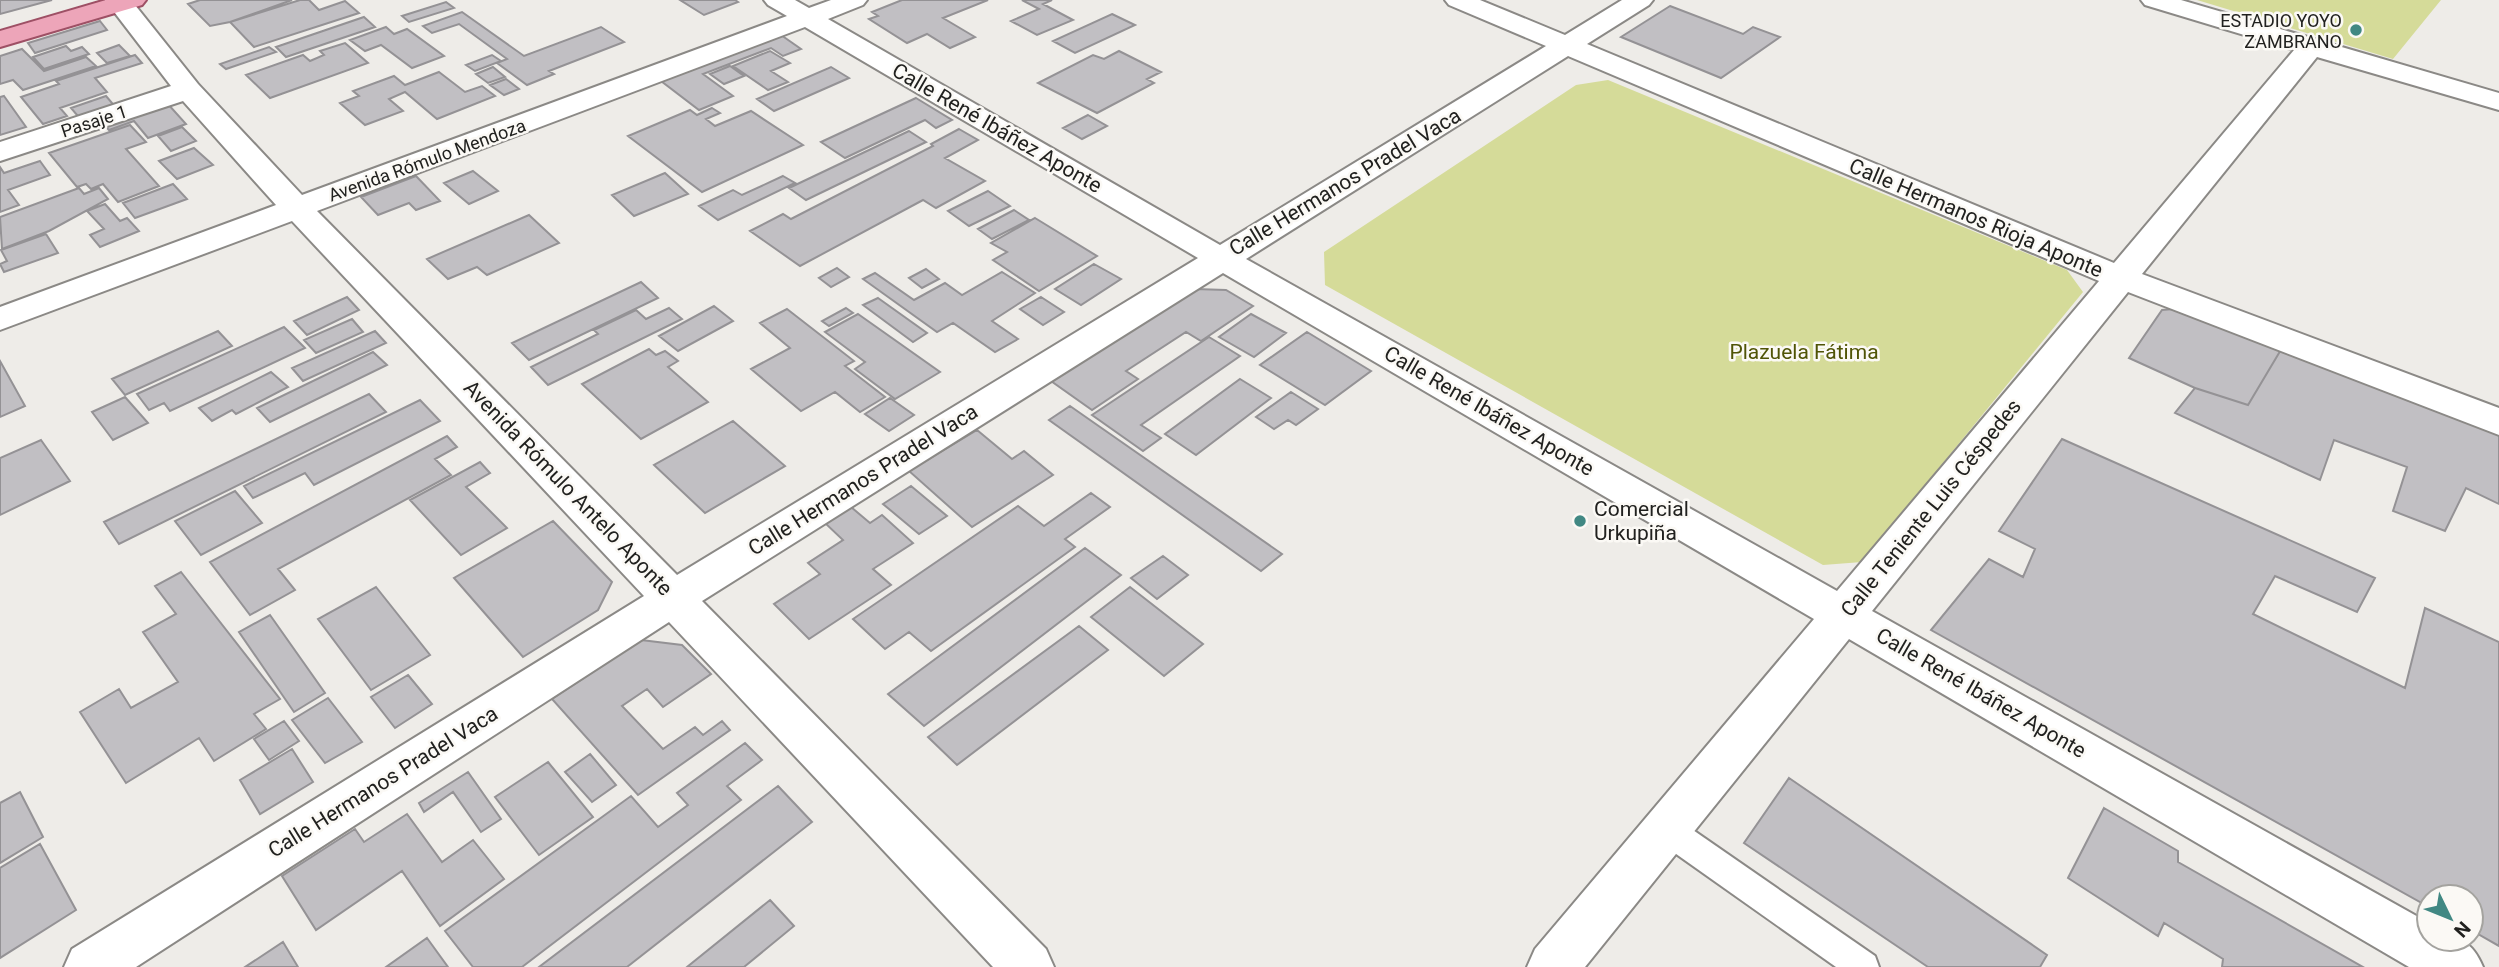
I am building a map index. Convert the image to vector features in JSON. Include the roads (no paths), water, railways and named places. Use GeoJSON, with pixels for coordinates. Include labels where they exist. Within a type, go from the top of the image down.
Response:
{"type":"FeatureCollection","features":[{"type":"Feature","properties":{"kind":"main road"},"geometry":{"type":"LineString","coordinates":[[0,38],[124,1]]}},
{"type":"Feature","properties":{"kind":"street","name":"Avenida Rómulo Mendoza"},"geometry":{"type":"LineString","coordinates":[[0,319],[291,202],[797,7],[854,0]]}},
{"type":"Feature","properties":{"kind":"street","name":"Calle Hermanos Rioja Aponte"},"geometry":{"type":"LineString","coordinates":[[1458,0],[2119,277],[2499,422]]}},
{"type":"Feature","properties":{"kind":"street","name":"Calle Hermanos Pradel Vaca"},"geometry":{"type":"LineString","coordinates":[[90,967],[675,597],[1640,0]]}},
{"type":"Feature","properties":{"kind":"street"},"geometry":{"type":"LineString","coordinates":[[2154,0],[2499,103]]}},
{"type":"Feature","properties":{"kind":"street","name":"Avenida Rómulo Antelo Aponte"},"geometry":{"type":"LineString","coordinates":[[124,1],[188,90],[291,202],[675,597],[1028,967]]}},
{"type":"Feature","properties":{"kind":"street","name":"Calle René Ibáñez Aponte"},"geometry":{"type":"LineString","coordinates":[[797,7],[1220,258],[2457,967]]}},
{"type":"Feature","properties":{"kind":"street","name":"Calle Teniente Luis Céspedes"},"geometry":{"type":"LineString","coordinates":[[1553,967],[2119,277],[2221,159],[2309,48]]}},
{"type":"Feature","properties":{"kind":"street","name":"Pasaje 1"},"geometry":{"type":"LineString","coordinates":[[0,152],[188,90]]}},
{"type":"Feature","properties":{"kind":"street","name":"Avenida Rómulo Mendoza"},"geometry":{"type":"LineString","coordinates":[[0,303],[291,202]]}},
{"type":"Feature","properties":{"kind":"lane"},"geometry":{"type":"LineString","coordinates":[[1666,830],[1863,967]]}},
{"type":"Feature","properties":{"kind":"place","name":"ESTADIO YOYO ZAMBRANO"},"geometry":{"type":"Point","coordinates":[2356,30]}},
{"type":"Feature","properties":{"kind":"place","name":"Comercial Urkupiña"},"geometry":{"type":"Point","coordinates":[1580,521]}},
{"type":"Feature","properties":{"kind":"park label","name":"Plazuela Fátima"},"geometry":{"type":"Point","coordinates":[1804,352]}}]}
